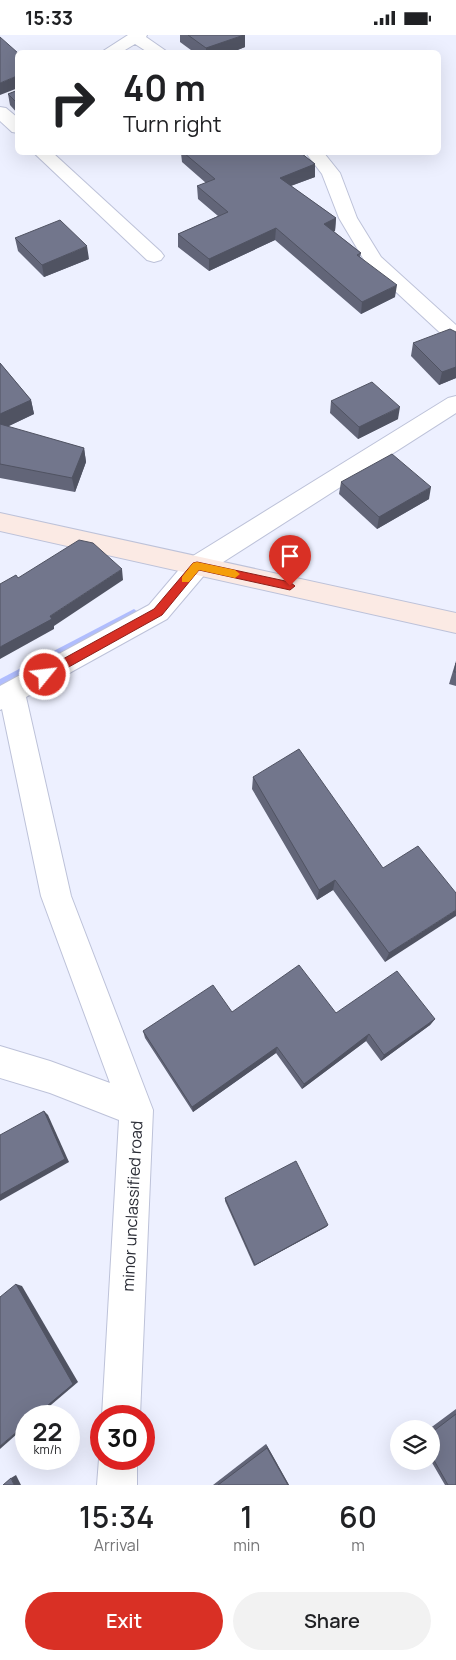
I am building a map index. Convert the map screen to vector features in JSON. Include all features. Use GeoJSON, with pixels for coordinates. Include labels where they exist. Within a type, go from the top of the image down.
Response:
{"type":"FeatureCollection","features":[{"type":"Feature","properties":{"kind":"main road"},"geometry":{"type":"LineString","coordinates":[[0,522],[456,623]]}},
{"type":"Feature","properties":{"kind":"street"},"geometry":{"type":"LineString","coordinates":[[113,50],[137,36],[157,50]]}},
{"type":"Feature","properties":{"kind":"street"},"geometry":{"type":"LineString","coordinates":[[3,104],[15,123]]}},
{"type":"Feature","properties":{"kind":"street"},"geometry":{"type":"LineString","coordinates":[[45,155],[154,256]]}},
{"type":"Feature","properties":{"kind":"street"},"geometry":{"type":"LineString","coordinates":[[317,155],[331,173],[348,218],[374,261],[456,336]]}},
{"type":"Feature","properties":{"kind":"street"},"geometry":{"type":"LineString","coordinates":[[136,1110],[56,896],[6,696],[158,612],[197,566],[456,403]]}},
{"type":"Feature","properties":{"kind":"street","name":"minor unclassified road"},"geometry":{"type":"LineString","coordinates":[[0,1063],[50,1077],[136,1110],[122,1405]]}},
{"type":"Feature","properties":{"kind":"street"},"geometry":{"type":"LineString","coordinates":[[117,1485],[118,1470]]}},
{"type":"Feature","properties":{"kind":"building"},"geometry":{"type":"Polygon","coordinates":[[[188,35],[244,35],[206,48],[188,35]]]}},
{"type":"Feature","properties":{"kind":"building"},"geometry":{"type":"Polygon","coordinates":[[[0,37],[15,50],[15,77],[0,83],[0,37]]]}},
{"type":"Feature","properties":{"kind":"building"},"geometry":{"type":"Polygon","coordinates":[[[15,91],[15,101],[8,94],[15,91]]]}},
{"type":"Feature","properties":{"kind":"building"},"geometry":{"type":"Polygon","coordinates":[[[186,155],[304,155],[315,164],[280,178],[336,218],[324,224],[361,253],[357,255],[397,285],[362,302],[276,228],[209,259],[178,234],[228,212],[197,186],[215,179],[186,155]]]}},
{"type":"Feature","properties":{"kind":"building"},"geometry":{"type":"Polygon","coordinates":[[[60,220],[87,246],[42,265],[15,238],[60,220]]]}},
{"type":"Feature","properties":{"kind":"building"},"geometry":{"type":"Polygon","coordinates":[[[450,329],[456,332],[456,367],[442,372],[413,343],[450,329]]]}},
{"type":"Feature","properties":{"kind":"building"},"geometry":{"type":"Polygon","coordinates":[[[0,363],[31,400],[0,414],[0,363]]]}},
{"type":"Feature","properties":{"kind":"building"},"geometry":{"type":"Polygon","coordinates":[[[372,382],[400,407],[359,427],[331,401],[372,382]]]}},
{"type":"Feature","properties":{"kind":"building"},"geometry":{"type":"Polygon","coordinates":[[[0,424],[84,448],[72,478],[0,464],[0,424]]]}},
{"type":"Feature","properties":{"kind":"building"},"geometry":{"type":"Polygon","coordinates":[[[392,454],[431,487],[379,517],[341,482],[392,454]]]}},
{"type":"Feature","properties":{"kind":"building"},"geometry":{"type":"Polygon","coordinates":[[[79,540],[93,543],[122,569],[50,616],[52,619],[0,647],[0,584],[16,575],[18,578],[79,540]]]}},
{"type":"Feature","properties":{"kind":"building"},"geometry":{"type":"Polygon","coordinates":[[[299,749],[383,868],[418,846],[456,893],[456,910],[389,953],[335,880],[319,890],[253,777],[299,749]]]}},
{"type":"Feature","properties":{"kind":"building"},"geometry":{"type":"Polygon","coordinates":[[[299,965],[336,1013],[397,971],[435,1019],[384,1055],[369,1034],[304,1084],[277,1047],[192,1107],[143,1031],[213,985],[232,1012],[299,965]]]}},
{"type":"Feature","properties":{"kind":"building"},"geometry":{"type":"Polygon","coordinates":[[[44,1111],[65,1159],[0,1195],[0,1135],[44,1111]]]}},
{"type":"Feature","properties":{"kind":"building"},"geometry":{"type":"Polygon","coordinates":[[[296,1161],[328,1225],[255,1265],[225,1198],[296,1161]]]}},
{"type":"Feature","properties":{"kind":"building"},"geometry":{"type":"Polygon","coordinates":[[[16,1284],[73,1384],[48,1405],[15,1405],[15,1433],[0,1446],[0,1297],[16,1284]]]}},
{"type":"Feature","properties":{"kind":"building"},"geometry":{"type":"Polygon","coordinates":[[[456,1414],[456,1485],[448,1485],[440,1470],[440,1426],[456,1414]]]}},
{"type":"Feature","properties":{"kind":"building"},"geometry":{"type":"Polygon","coordinates":[[[267,1448],[288,1485],[218,1485],[267,1448]]]}},
{"type":"Feature","properties":{"kind":"building"},"geometry":{"type":"Polygon","coordinates":[[[11,1478],[14,1485],[3,1485],[11,1478]]]}},
{"type":"Feature","properties":{"kind":"waterway"},"geometry":{"type":"LineString","coordinates":[[0,684],[134,613]]}},
{"type":"Feature","properties":{"kind":"slow traffic"},"geometry":{"type":"LineString","coordinates":[[186,579],[197,566],[235,574]]}},
{"type":"Feature","properties":{"kind":"route"},"geometry":{"type":"LineString","coordinates":[[45,675],[158,612],[197,566],[290,586]]}}]}
